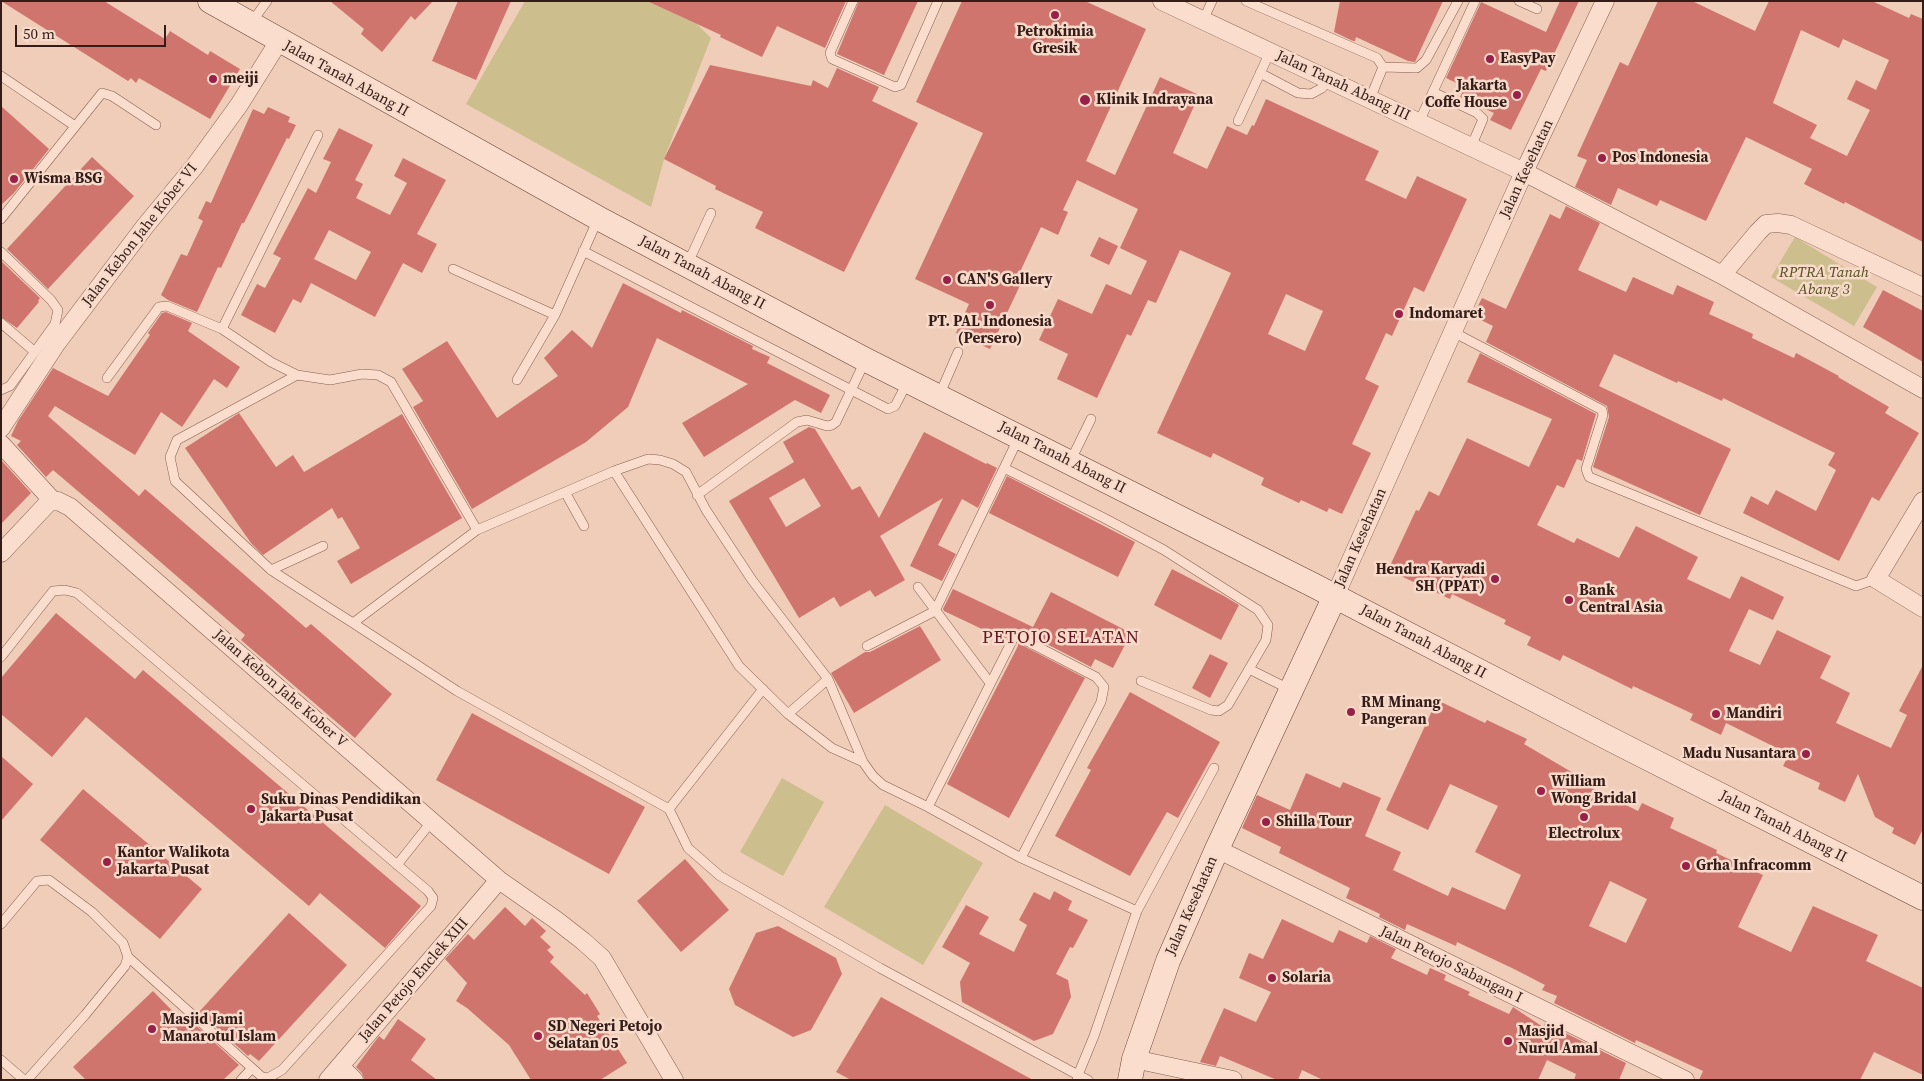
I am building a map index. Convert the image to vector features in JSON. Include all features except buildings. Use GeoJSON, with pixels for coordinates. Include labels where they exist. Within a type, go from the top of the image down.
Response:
{"type":"FeatureCollection","features":[{"type":"Feature","properties":{"kind":"street","name":"Jalan Tanah Abang II"},"geometry":{"type":"LineString","coordinates":[[210,1],[598,218],[866,360],[1334,596],[1923,898]]}},
{"type":"Feature","properties":{"kind":"street","name":"Jalan Tanah Abang III"},"geometry":{"type":"LineString","coordinates":[[1162,1],[1524,172],[1722,275],[1923,389]]}},
{"type":"Feature","properties":{"kind":"street","name":"Jalan Kesehatan"},"geometry":{"type":"LineString","coordinates":[[1132,1070],[1168,961],[1217,849],[1334,596],[1524,172],[1605,1]]}},
{"type":"Feature","properties":{"kind":"street","name":"Jalan Kebon Jahe Kober VI"},"geometry":{"type":"LineString","coordinates":[[1,428],[56,344],[146,224],[194,168],[238,105],[279,41]]}},
{"type":"Feature","properties":{"kind":"street"},"geometry":{"type":"LineString","coordinates":[[1722,275],[1766,224],[1778,223],[1791,225],[1923,287]]}},
{"type":"Feature","properties":{"kind":"street","name":"Jalan Kebon Jahe Kober V"},"geometry":{"type":"LineString","coordinates":[[1,444],[56,501],[70,507],[500,880],[556,920],[602,958],[674,1080]]}},
{"type":"Feature","properties":{"kind":"street"},"geometry":{"type":"LineString","coordinates":[[1,553],[46,504],[56,501]]}},
{"type":"Feature","properties":{"kind":"street"},"geometry":{"type":"LineString","coordinates":[[1923,501],[1876,580],[1923,608]]}},
{"type":"Feature","properties":{"kind":"street","name":"Jalan Petojo Sabangan I"},"geometry":{"type":"LineString","coordinates":[[1217,849],[1685,1080]]}},
{"type":"Feature","properties":{"kind":"street","name":"Jalan Petojo Enclek XIII"},"geometry":{"type":"LineString","coordinates":[[328,1080],[500,880]]}},
{"type":"Feature","properties":{"kind":"street"},"geometry":{"type":"LineString","coordinates":[[340,1066],[354,1080]]}},
{"type":"Feature","properties":{"kind":"street"},"geometry":{"type":"LineString","coordinates":[[1132,1070],[1233,1080]]}},
{"type":"Feature","properties":{"kind":"lane"},"geometry":{"type":"LineString","coordinates":[[250,25],[267,1]]}},
{"type":"Feature","properties":{"kind":"lane"},"geometry":{"type":"LineString","coordinates":[[854,1],[830,53],[832,59],[895,87],[901,85],[938,1]]}},
{"type":"Feature","properties":{"kind":"lane"},"geometry":{"type":"LineString","coordinates":[[1203,21],[1212,1]]}},
{"type":"Feature","properties":{"kind":"lane"},"geometry":{"type":"LineString","coordinates":[[1246,1],[1377,58],[1383,67]]}},
{"type":"Feature","properties":{"kind":"lane"},"geometry":{"type":"LineString","coordinates":[[1383,67],[1417,68],[1426,60],[1458,1]]}},
{"type":"Feature","properties":{"kind":"lane"},"geometry":{"type":"LineString","coordinates":[[1419,122],[1474,1]]}},
{"type":"Feature","properties":{"kind":"lane"},"geometry":{"type":"LineString","coordinates":[[1519,1],[1538,9]]}},
{"type":"Feature","properties":{"kind":"lane"},"geometry":{"type":"LineString","coordinates":[[1238,121],[1270,52]]}},
{"type":"Feature","properties":{"kind":"lane"},"geometry":{"type":"LineString","coordinates":[[1370,99],[1383,67]]}},
{"type":"Feature","properties":{"kind":"lane"},"geometry":{"type":"LineString","coordinates":[[1260,73],[1298,93],[1311,94],[1322,88],[1329,80]]}},
{"type":"Feature","properties":{"kind":"lane"},"geometry":{"type":"LineString","coordinates":[[1,76],[75,126]]}},
{"type":"Feature","properties":{"kind":"lane"},"geometry":{"type":"LineString","coordinates":[[1433,92],[1477,113],[1483,119],[1471,147]]}},
{"type":"Feature","properties":{"kind":"lane"},"geometry":{"type":"LineString","coordinates":[[1,219],[102,93],[112,96],[156,126]]}},
{"type":"Feature","properties":{"kind":"lane"},"geometry":{"type":"LineString","coordinates":[[222,329],[318,135]]}},
{"type":"Feature","properties":{"kind":"lane"},"geometry":{"type":"LineString","coordinates":[[687,265],[711,213]]}},
{"type":"Feature","properties":{"kind":"lane"},"geometry":{"type":"LineString","coordinates":[[518,380],[555,315],[598,218]]}},
{"type":"Feature","properties":{"kind":"lane"},"geometry":{"type":"LineString","coordinates":[[583,251],[888,409],[895,406],[908,381]]}},
{"type":"Feature","properties":{"kind":"lane"},"geometry":{"type":"LineString","coordinates":[[1,252],[51,300],[58,310],[55,324],[10,386],[1,390]]}},
{"type":"Feature","properties":{"kind":"lane"},"geometry":{"type":"LineString","coordinates":[[453,269],[555,315]]}},
{"type":"Feature","properties":{"kind":"lane"},"geometry":{"type":"LineString","coordinates":[[107,378],[159,307],[168,306],[222,329],[271,362],[297,376],[330,380],[362,374],[378,375],[391,382],[477,530]]}},
{"type":"Feature","properties":{"kind":"lane"},"geometry":{"type":"LineString","coordinates":[[1,323],[35,352]]}},
{"type":"Feature","properties":{"kind":"lane"},"geometry":{"type":"LineString","coordinates":[[1453,332],[1602,410],[1603,415],[1586,469],[1589,477],[1856,586],[1876,580]]}},
{"type":"Feature","properties":{"kind":"lane"},"geometry":{"type":"LineString","coordinates":[[939,396],[958,352]]}},
{"type":"Feature","properties":{"kind":"lane"},"geometry":{"type":"LineString","coordinates":[[697,495],[797,422],[807,420],[827,426],[836,422],[866,360]]}},
{"type":"Feature","properties":{"kind":"lane"},"geometry":{"type":"LineString","coordinates":[[297,376],[177,440],[170,456],[174,482],[271,570],[456,691],[669,809],[688,848],[720,876],[880,968],[1077,1077],[1088,1080]]}},
{"type":"Feature","properties":{"kind":"lane"},"geometry":{"type":"LineString","coordinates":[[1070,462],[1091,419]]}},
{"type":"Feature","properties":{"kind":"lane"},"geometry":{"type":"LineString","coordinates":[[867,646],[935,611],[1019,436]]}},
{"type":"Feature","properties":{"kind":"lane"},"geometry":{"type":"LineString","coordinates":[[353,623],[477,530],[614,471],[648,459],[660,460],[680,467],[686,472],[697,495],[752,580],[828,680],[863,762],[872,776],[882,785],[928,807],[1021,858],[1137,911]]}},
{"type":"Feature","properties":{"kind":"lane"},"geometry":{"type":"LineString","coordinates":[[1004,468],[1164,550],[1258,610],[1268,625],[1266,640],[1228,705],[1219,711],[1210,710],[1141,681]]}},
{"type":"Feature","properties":{"kind":"lane"},"geometry":{"type":"LineString","coordinates":[[614,471],[739,666],[788,714],[832,748],[863,762]]}},
{"type":"Feature","properties":{"kind":"lane"},"geometry":{"type":"LineString","coordinates":[[565,492],[584,526]]}},
{"type":"Feature","properties":{"kind":"lane"},"geometry":{"type":"LineString","coordinates":[[271,570],[323,546]]}},
{"type":"Feature","properties":{"kind":"lane"},"geometry":{"type":"LineString","coordinates":[[918,587],[990,684]]}},
{"type":"Feature","properties":{"kind":"lane"},"geometry":{"type":"LineString","coordinates":[[1,656],[54,591],[65,590],[77,593],[397,865],[432,895],[433,898],[431,906],[282,1070],[274,1076],[265,1078],[128,957],[123,943],[92,912],[49,880],[37,881],[1,924]]}},
{"type":"Feature","properties":{"kind":"lane"},"geometry":{"type":"LineString","coordinates":[[928,807],[1015,635],[1096,677],[1104,687],[1101,702],[1021,858]]}},
{"type":"Feature","properties":{"kind":"lane"},"geometry":{"type":"LineString","coordinates":[[1249,669],[1291,690]]}},
{"type":"Feature","properties":{"kind":"lane"},"geometry":{"type":"LineString","coordinates":[[788,714],[828,680]]}},
{"type":"Feature","properties":{"kind":"lane"},"geometry":{"type":"LineString","coordinates":[[669,809],[762,689]]}},
{"type":"Feature","properties":{"kind":"lane"},"geometry":{"type":"LineString","coordinates":[[1077,1077],[1094,1036],[1137,911],[1214,768]]}},
{"type":"Feature","properties":{"kind":"lane"},"geometry":{"type":"LineString","coordinates":[[397,865],[432,821]]}},
{"type":"Feature","properties":{"kind":"lane"},"geometry":{"type":"LineString","coordinates":[[1,1060],[25,1080],[86,1015],[126,966],[128,957]]}},
{"type":"Feature","properties":{"kind":"lane"},"geometry":{"type":"LineString","coordinates":[[241,1080],[252,1068]]}},
{"type":"Feature","properties":{"kind":"green space"},"geometry":{"type":"Polygon","coordinates":[[[525,1],[648,1],[697,24],[711,38],[664,159],[651,207],[466,104],[525,1]]]}},
{"type":"Feature","properties":{"kind":"green space","name":"RPTRA Tanah Abang 3"},"geometry":{"type":"Polygon","coordinates":[[[1795,237],[1877,287],[1854,326],[1771,277],[1795,237]]]}},
{"type":"Feature","properties":{"kind":"green space"},"geometry":{"type":"Polygon","coordinates":[[[782,778],[824,802],[783,876],[740,852],[782,778]]]}},
{"type":"Feature","properties":{"kind":"green space"},"geometry":{"type":"Polygon","coordinates":[[[885,805],[983,863],[923,965],[824,907],[885,805]]]}},
{"type":"Feature","properties":{"kind":"place","name":"Petrokimia Gresik"},"geometry":{"type":"Point","coordinates":[1055,15]}},
{"type":"Feature","properties":{"kind":"place","name":"EasyPay"},"geometry":{"type":"Point","coordinates":[1490,59]}},
{"type":"Feature","properties":{"kind":"place","name":"meiji"},"geometry":{"type":"Point","coordinates":[213,79]}},
{"type":"Feature","properties":{"kind":"place","name":"Jakarta Coffe House"},"geometry":{"type":"Point","coordinates":[1517,95]}},
{"type":"Feature","properties":{"kind":"place","name":"Klinik Indrayana"},"geometry":{"type":"Point","coordinates":[1085,100]}},
{"type":"Feature","properties":{"kind":"place","name":"Pos Indonesia"},"geometry":{"type":"Point","coordinates":[1602,158]}},
{"type":"Feature","properties":{"kind":"place","name":"Wisma BSG"},"geometry":{"type":"Point","coordinates":[14,179]}},
{"type":"Feature","properties":{"kind":"place","name":"CAN'S Gallery"},"geometry":{"type":"Point","coordinates":[947,280]}},
{"type":"Feature","properties":{"kind":"place","name":"PT. PAL Indonesia (Persero)"},"geometry":{"type":"Point","coordinates":[990,305]}},
{"type":"Feature","properties":{"kind":"place","name":"Indomaret"},"geometry":{"type":"Point","coordinates":[1399,314]}},
{"type":"Feature","properties":{"kind":"place","name":"Hendra Karyadi SH (PPAT)"},"geometry":{"type":"Point","coordinates":[1495,579]}},
{"type":"Feature","properties":{"kind":"place","name":"Bank Central Asia"},"geometry":{"type":"Point","coordinates":[1569,600]}},
{"type":"Feature","properties":{"kind":"place","name":"RM Minang Pangeran"},"geometry":{"type":"Point","coordinates":[1351,712]}},
{"type":"Feature","properties":{"kind":"place","name":"Mandiri"},"geometry":{"type":"Point","coordinates":[1716,714]}},
{"type":"Feature","properties":{"kind":"place","name":"Madu Nusantara"},"geometry":{"type":"Point","coordinates":[1806,754]}},
{"type":"Feature","properties":{"kind":"place","name":"William Wong Bridal"},"geometry":{"type":"Point","coordinates":[1541,791]}},
{"type":"Feature","properties":{"kind":"place","name":"Suku Dinas Pendidikan Jakarta Pusat"},"geometry":{"type":"Point","coordinates":[251,809]}},
{"type":"Feature","properties":{"kind":"place","name":"Electrolux"},"geometry":{"type":"Point","coordinates":[1584,817]}},
{"type":"Feature","properties":{"kind":"place","name":"Shilla Tour"},"geometry":{"type":"Point","coordinates":[1266,822]}},
{"type":"Feature","properties":{"kind":"place","name":"Kantor Walikota Jakarta Pusat"},"geometry":{"type":"Point","coordinates":[107,862]}},
{"type":"Feature","properties":{"kind":"place","name":"Grha Infracomm"},"geometry":{"type":"Point","coordinates":[1686,866]}},
{"type":"Feature","properties":{"kind":"place","name":"Solaria"},"geometry":{"type":"Point","coordinates":[1272,978]}},
{"type":"Feature","properties":{"kind":"place","name":"Masjid Jami Manarotul Islam"},"geometry":{"type":"Point","coordinates":[152,1029]}},
{"type":"Feature","properties":{"kind":"place","name":"SD Negeri Petojo Selatan 05"},"geometry":{"type":"Point","coordinates":[538,1036]}},
{"type":"Feature","properties":{"kind":"place","name":"Masjid Nurul Amal"},"geometry":{"type":"Point","coordinates":[1508,1041]}},
{"type":"Feature","properties":{"kind":"district","name":"PETOJO SELATAN"},"geometry":{"type":"Point","coordinates":[1061,638]}}]}
